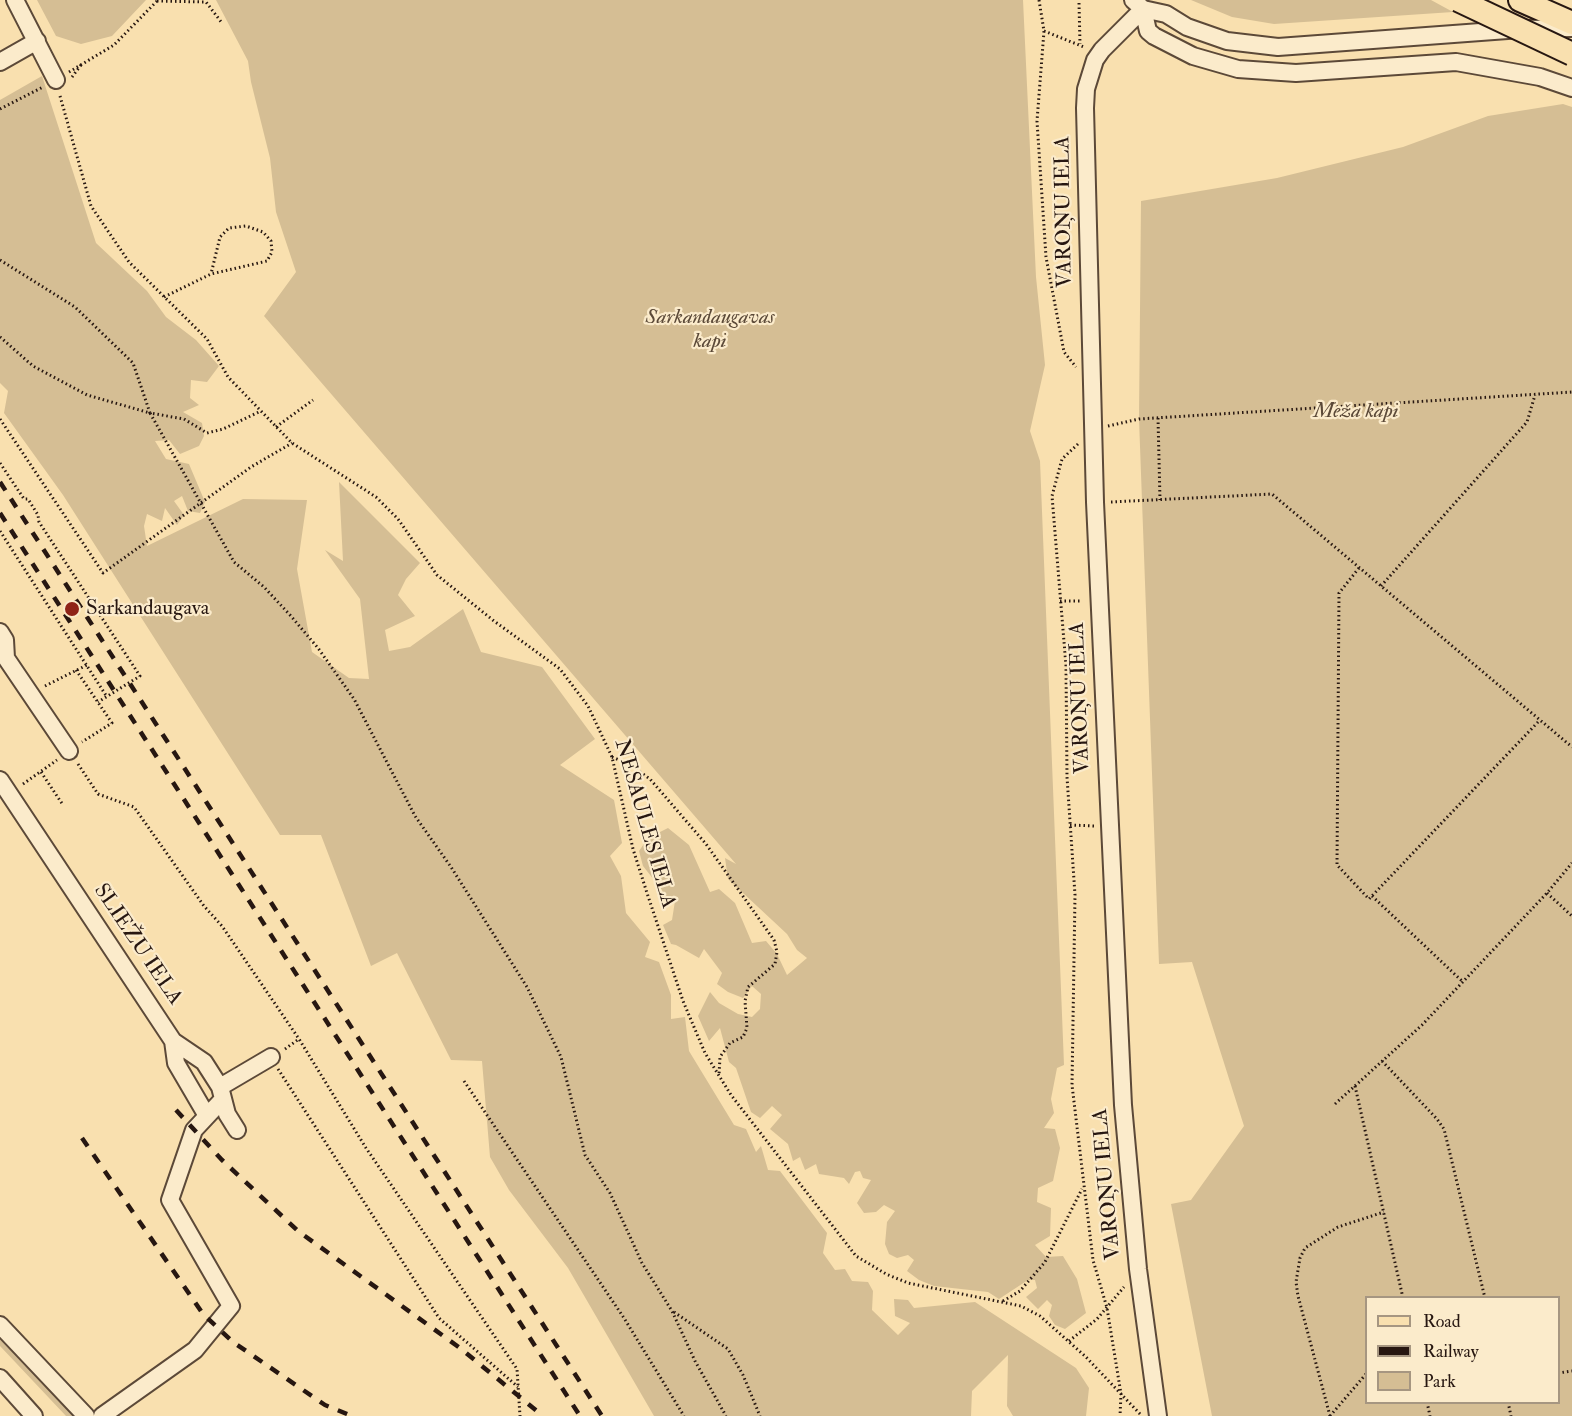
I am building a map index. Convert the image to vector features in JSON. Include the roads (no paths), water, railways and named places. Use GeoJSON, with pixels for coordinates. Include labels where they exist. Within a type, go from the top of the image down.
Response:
{"type":"FeatureCollection","features":[{"type":"Feature","properties":{"kind":"main road"},"geometry":{"type":"LineString","coordinates":[[1458,0],[1572,54]]}},
{"type":"Feature","properties":{"kind":"main road"},"geometry":{"type":"LineString","coordinates":[[1520,0],[1572,23]]}},
{"type":"Feature","properties":{"kind":"street"},"geometry":{"type":"LineString","coordinates":[[15,0],[56,80]]}},
{"type":"Feature","properties":{"kind":"street"},"geometry":{"type":"LineString","coordinates":[[1138,5],[1166,14],[1187,27],[1227,41],[1278,47],[1521,29],[1572,28]]}},
{"type":"Feature","properties":{"kind":"street"},"geometry":{"type":"LineString","coordinates":[[1138,5],[1148,31],[1164,42],[1193,56],[1238,69],[1296,73],[1456,62],[1540,77],[1572,88]]}},
{"type":"Feature","properties":{"kind":"street","name":"VAROŅU IELA"},"geometry":{"type":"LineString","coordinates":[[1138,5],[1098,55],[1090,74],[1085,108],[1095,502],[1108,826],[1123,1105],[1138,1269],[1158,1416]]}},
{"type":"Feature","properties":{"kind":"street"},"geometry":{"type":"LineString","coordinates":[[0,62],[37,41]]}},
{"type":"Feature","properties":{"kind":"street"},"geometry":{"type":"LineString","coordinates":[[0,632],[5,640],[3,658],[31,693],[69,751]]}},
{"type":"Feature","properties":{"kind":"street","name":"SLIEŽU IELA"},"geometry":{"type":"LineString","coordinates":[[0,780],[173,1041],[204,1062],[221,1093],[227,1114],[237,1130]]}},
{"type":"Feature","properties":{"kind":"street"},"geometry":{"type":"LineString","coordinates":[[173,1041],[176,1063],[207,1116]]}},
{"type":"Feature","properties":{"kind":"street"},"geometry":{"type":"LineString","coordinates":[[102,1416],[195,1350],[231,1306],[170,1200],[194,1130],[207,1116],[221,1093],[271,1058]]}},
{"type":"Feature","properties":{"kind":"street"},"geometry":{"type":"LineString","coordinates":[[0,1325],[86,1416]]}},
{"type":"Feature","properties":{"kind":"street"},"geometry":{"type":"LineString","coordinates":[[3,1386],[34,1416]]}},
{"type":"Feature","properties":{"kind":"railway"},"geometry":{"type":"LineString","coordinates":[[0,482],[602,1416]]}},
{"type":"Feature","properties":{"kind":"railway"},"geometry":{"type":"LineString","coordinates":[[0,513],[580,1416]]}},
{"type":"Feature","properties":{"kind":"railway"},"geometry":{"type":"LineString","coordinates":[[176,1110],[222,1160],[298,1231],[460,1348],[543,1416]]}},
{"type":"Feature","properties":{"kind":"railway"},"geometry":{"type":"LineString","coordinates":[[82,1138],[203,1314],[233,1342],[325,1405],[352,1416]]}},
{"type":"Feature","properties":{"kind":"place","name":"Sarkandaugava"},"geometry":{"type":"Point","coordinates":[72,609]}},
{"type":"Feature","properties":{"kind":"park label","name":"Sarkandaugavas kapi"},"geometry":{"type":"Point","coordinates":[710,330]}},
{"type":"Feature","properties":{"kind":"park label","name":"Meža kapi"},"geometry":{"type":"Point","coordinates":[1356,412]}}]}
